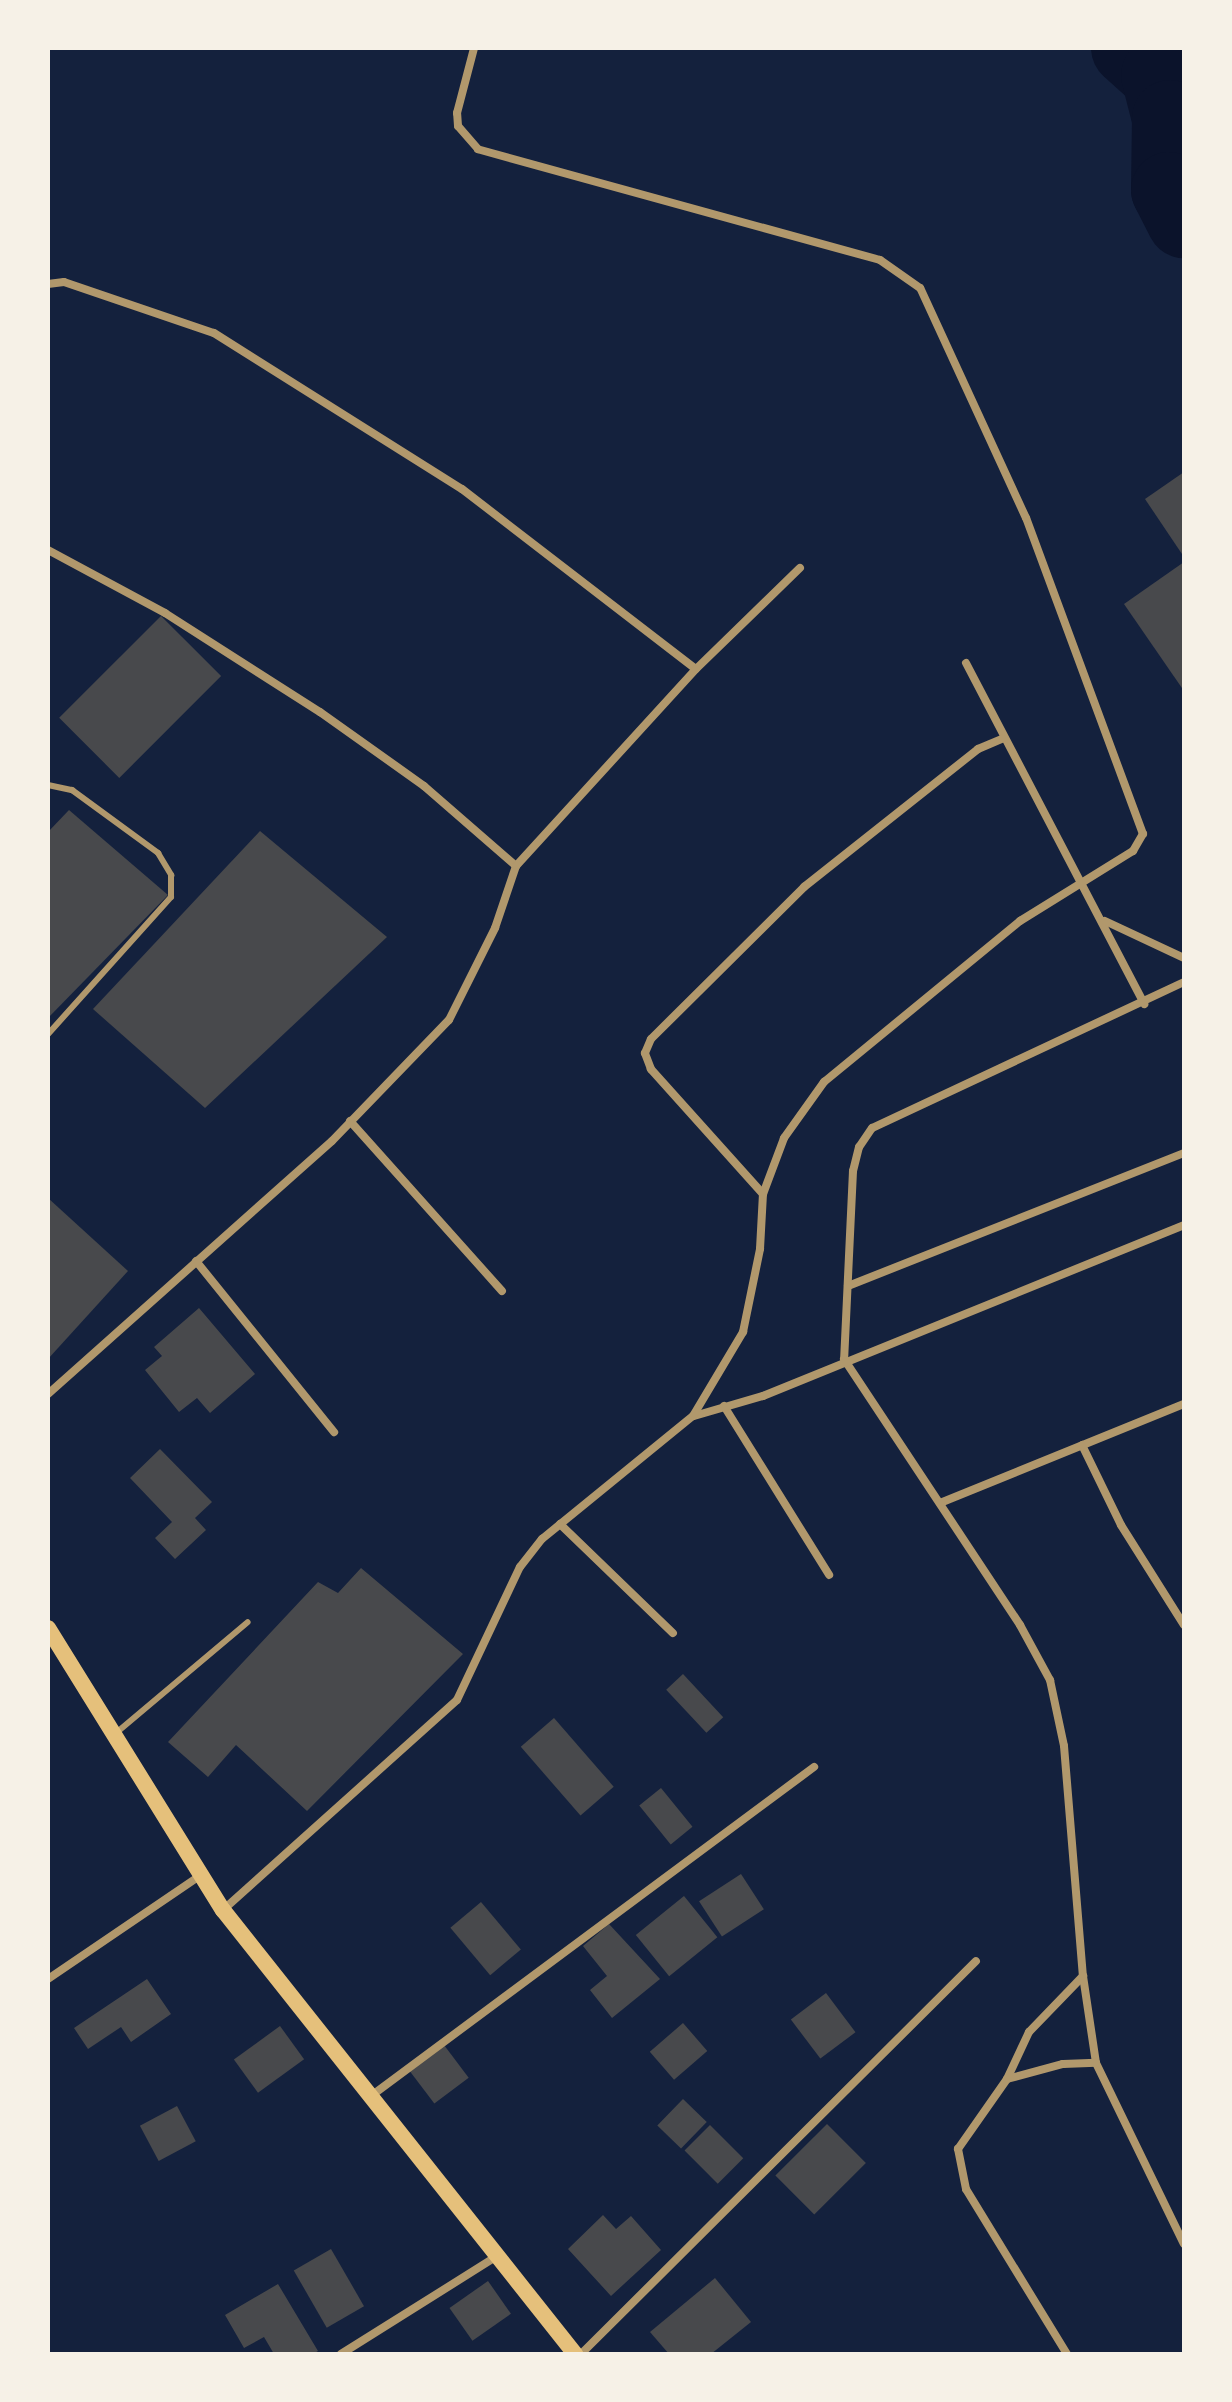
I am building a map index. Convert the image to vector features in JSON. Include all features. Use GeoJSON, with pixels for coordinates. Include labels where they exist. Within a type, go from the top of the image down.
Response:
{"type":"FeatureCollection","features":[{"type":"Feature","properties":{"kind":"main road"},"geometry":{"type":"LineString","coordinates":[[48,1628],[53,1647],[115,1734],[223,1910],[575,2354]]}},
{"type":"Feature","properties":{"kind":"street"},"geometry":{"type":"LineString","coordinates":[[223,1910],[457,1700],[520,1567],[560,1524],[693,1416],[743,1332],[760,1249],[763,1194],[784,1138],[824,1082],[1020,921],[1133,851],[1143,826],[1026,518],[920,288],[880,260],[478,149],[458,126],[457,113],[474,48]]}},
{"type":"Feature","properties":{"kind":"street"},"geometry":{"type":"LineString","coordinates":[[48,284],[64,282],[214,333],[462,489],[696,669]]}},
{"type":"Feature","properties":{"kind":"street"},"geometry":{"type":"LineString","coordinates":[[48,550],[165,613],[320,712],[424,786],[516,866]]}},
{"type":"Feature","properties":{"kind":"street"},"geometry":{"type":"LineString","coordinates":[[48,1394],[350,1121],[449,1020],[495,928],[516,866],[696,669],[800,568]]}},
{"type":"Feature","properties":{"kind":"street"},"geometry":{"type":"LineString","coordinates":[[966,663],[1002,739],[1080,885],[1103,920],[1144,1004]]}},
{"type":"Feature","properties":{"kind":"street"},"geometry":{"type":"LineString","coordinates":[[763,1194],[651,1069],[645,1053],[651,1039],[804,887],[978,749],[1002,739]]}},
{"type":"Feature","properties":{"kind":"street"},"geometry":{"type":"LineString","coordinates":[[1103,920],[1184,958]]}},
{"type":"Feature","properties":{"kind":"street"},"geometry":{"type":"LineString","coordinates":[[1184,982],[1144,1004],[872,1128],[853,1171],[844,1359],[940,1503],[1050,1680],[1064,1746],[1083,1976],[1096,2063],[1184,2244]]}},
{"type":"Feature","properties":{"kind":"street"},"geometry":{"type":"LineString","coordinates":[[350,1121],[502,1291]]}},
{"type":"Feature","properties":{"kind":"street"},"geometry":{"type":"LineString","coordinates":[[848,1286],[1184,1153]]}},
{"type":"Feature","properties":{"kind":"street"},"geometry":{"type":"LineString","coordinates":[[693,1416],[763,1396],[844,1359],[1184,1225]]}},
{"type":"Feature","properties":{"kind":"street"},"geometry":{"type":"LineString","coordinates":[[196,1261],[334,1432]]}},
{"type":"Feature","properties":{"kind":"street"},"geometry":{"type":"LineString","coordinates":[[940,1503],[1184,1404]]}},
{"type":"Feature","properties":{"kind":"street"},"geometry":{"type":"LineString","coordinates":[[724,1406],[829,1575]]}},
{"type":"Feature","properties":{"kind":"street"},"geometry":{"type":"LineString","coordinates":[[1082,1445],[1121,1525],[1184,1625]]}},
{"type":"Feature","properties":{"kind":"street"},"geometry":{"type":"LineString","coordinates":[[560,1524],[673,1633]]}},
{"type":"Feature","properties":{"kind":"street"},"geometry":{"type":"LineString","coordinates":[[370,2097],[814,1767]]}},
{"type":"Feature","properties":{"kind":"street"},"geometry":{"type":"LineString","coordinates":[[48,1979],[201,1875]]}},
{"type":"Feature","properties":{"kind":"street"},"geometry":{"type":"LineString","coordinates":[[581,2354],[976,1961]]}},
{"type":"Feature","properties":{"kind":"street"},"geometry":{"type":"LineString","coordinates":[[1067,2354],[966,2189],[959,2164],[965,2134],[1007,2079],[1029,2032],[1083,1976]]}},
{"type":"Feature","properties":{"kind":"street"},"geometry":{"type":"LineString","coordinates":[[1007,2079],[1063,2064],[1096,2063]]}},
{"type":"Feature","properties":{"kind":"street"},"geometry":{"type":"LineString","coordinates":[[341,2354],[497,2256]]}},
{"type":"Feature","properties":{"kind":"lane"},"geometry":{"type":"LineString","coordinates":[[48,785],[72,790],[109,817],[158,853],[171,875],[171,897],[48,1034]]}},
{"type":"Feature","properties":{"kind":"lane"},"geometry":{"type":"LineString","coordinates":[[115,1734],[248,1622]]}},
{"type":"Feature","properties":{"kind":"building"},"geometry":{"type":"Polygon","coordinates":[[[1184,472],[1184,557],[1145,499],[1184,472]]]}},
{"type":"Feature","properties":{"kind":"building"},"geometry":{"type":"Polygon","coordinates":[[[1184,562],[1184,691],[1124,604],[1184,562]]]}},
{"type":"Feature","properties":{"kind":"building"},"geometry":{"type":"Polygon","coordinates":[[[161,616],[221,676],[119,778],[59,718],[161,616]]]}},
{"type":"Feature","properties":{"kind":"building"},"geometry":{"type":"Polygon","coordinates":[[[69,810],[168,895],[48,1018],[48,832],[69,810]]]}},
{"type":"Feature","properties":{"kind":"building"},"geometry":{"type":"Polygon","coordinates":[[[260,831],[387,937],[205,1108],[93,1009],[260,831]]]}},
{"type":"Feature","properties":{"kind":"building"},"geometry":{"type":"Polygon","coordinates":[[[48,1198],[128,1271],[48,1359],[48,1198]]]}},
{"type":"Feature","properties":{"kind":"building"},"geometry":{"type":"Polygon","coordinates":[[[199,1308],[255,1374],[210,1413],[197,1398],[179,1412],[145,1370],[162,1356],[154,1347],[199,1308]]]}},
{"type":"Feature","properties":{"kind":"building"},"geometry":{"type":"Polygon","coordinates":[[[160,1449],[212,1502],[195,1518],[206,1530],[175,1559],[155,1538],[172,1522],[130,1478],[160,1449]]]}},
{"type":"Feature","properties":{"kind":"building"},"geometry":{"type":"Polygon","coordinates":[[[361,1568],[463,1654],[307,1811],[236,1745],[208,1777],[168,1742],[318,1582],[338,1593],[361,1568]]]}},
{"type":"Feature","properties":{"kind":"building"},"geometry":{"type":"Polygon","coordinates":[[[683,1674],[723,1717],[706,1733],[666,1690],[683,1674]]]}},
{"type":"Feature","properties":{"kind":"building"},"geometry":{"type":"Polygon","coordinates":[[[554,1718],[614,1787],[580,1816],[521,1747],[554,1718]]]}},
{"type":"Feature","properties":{"kind":"building"},"geometry":{"type":"Polygon","coordinates":[[[661,1788],[692,1827],[671,1844],[639,1806],[661,1788]]]}},
{"type":"Feature","properties":{"kind":"building"},"geometry":{"type":"Polygon","coordinates":[[[741,1874],[764,1909],[722,1936],[699,1901],[741,1874]]]}},
{"type":"Feature","properties":{"kind":"building"},"geometry":{"type":"Polygon","coordinates":[[[684,1896],[717,1937],[669,1976],[636,1935],[684,1896]]]}},
{"type":"Feature","properties":{"kind":"building"},"geometry":{"type":"Polygon","coordinates":[[[481,1902],[521,1949],[490,1975],[450,1928],[481,1902]]]}},
{"type":"Feature","properties":{"kind":"building"},"geometry":{"type":"Polygon","coordinates":[[[609,1924],[660,1979],[612,2018],[590,1990],[607,1976],[583,1946],[609,1924]]]}},
{"type":"Feature","properties":{"kind":"building"},"geometry":{"type":"Polygon","coordinates":[[[147,1979],[171,2014],[131,2042],[121,2027],[88,2049],[74,2028],[147,1979]]]}},
{"type":"Feature","properties":{"kind":"building"},"geometry":{"type":"Polygon","coordinates":[[[826,1993],[855,2032],[820,2059],[791,2019],[826,1993]]]}},
{"type":"Feature","properties":{"kind":"building"},"geometry":{"type":"Polygon","coordinates":[[[683,2023],[707,2051],[674,2080],[650,2052],[683,2023]]]}},
{"type":"Feature","properties":{"kind":"building"},"geometry":{"type":"Polygon","coordinates":[[[280,2026],[304,2059],[258,2093],[234,2060],[280,2026]]]}},
{"type":"Feature","properties":{"kind":"building"},"geometry":{"type":"Polygon","coordinates":[[[444,2045],[469,2078],[434,2104],[410,2071],[444,2045]]]}},
{"type":"Feature","properties":{"kind":"building"},"geometry":{"type":"Polygon","coordinates":[[[683,2099],[707,2122],[681,2149],[657,2126],[683,2099]]]}},
{"type":"Feature","properties":{"kind":"building"},"geometry":{"type":"Polygon","coordinates":[[[177,2106],[196,2141],[159,2161],[140,2126],[177,2106]]]}},
{"type":"Feature","properties":{"kind":"building"},"geometry":{"type":"Polygon","coordinates":[[[827,2124],[866,2163],[814,2215],[775,2176],[827,2124]]]}},
{"type":"Feature","properties":{"kind":"building"},"geometry":{"type":"Polygon","coordinates":[[[710,2125],[743,2158],[718,2184],[685,2150],[710,2125]]]}},
{"type":"Feature","properties":{"kind":"building"},"geometry":{"type":"Polygon","coordinates":[[[603,2215],[616,2229],[631,2216],[661,2250],[611,2296],[568,2249],[603,2215]]]}},
{"type":"Feature","properties":{"kind":"building"},"geometry":{"type":"Polygon","coordinates":[[[331,2249],[364,2306],[327,2328],[294,2270],[331,2249]]]}},
{"type":"Feature","properties":{"kind":"building"},"geometry":{"type":"Polygon","coordinates":[[[715,2278],[751,2322],[711,2354],[669,2354],[650,2332],[715,2278]]]}},
{"type":"Feature","properties":{"kind":"building"},"geometry":{"type":"Polygon","coordinates":[[[488,2281],[511,2314],[472,2341],[449,2308],[488,2281]]]}},
{"type":"Feature","properties":{"kind":"building"},"geometry":{"type":"Polygon","coordinates":[[[278,2284],[318,2351],[313,2354],[274,2354],[264,2337],[244,2348],[225,2315],[278,2284]]]}},
{"type":"Feature","properties":{"kind":"waterway"},"geometry":{"type":"LineString","coordinates":[[1129,48],[1159,75],[1170,118],[1169,190],[1184,220]]}}]}
